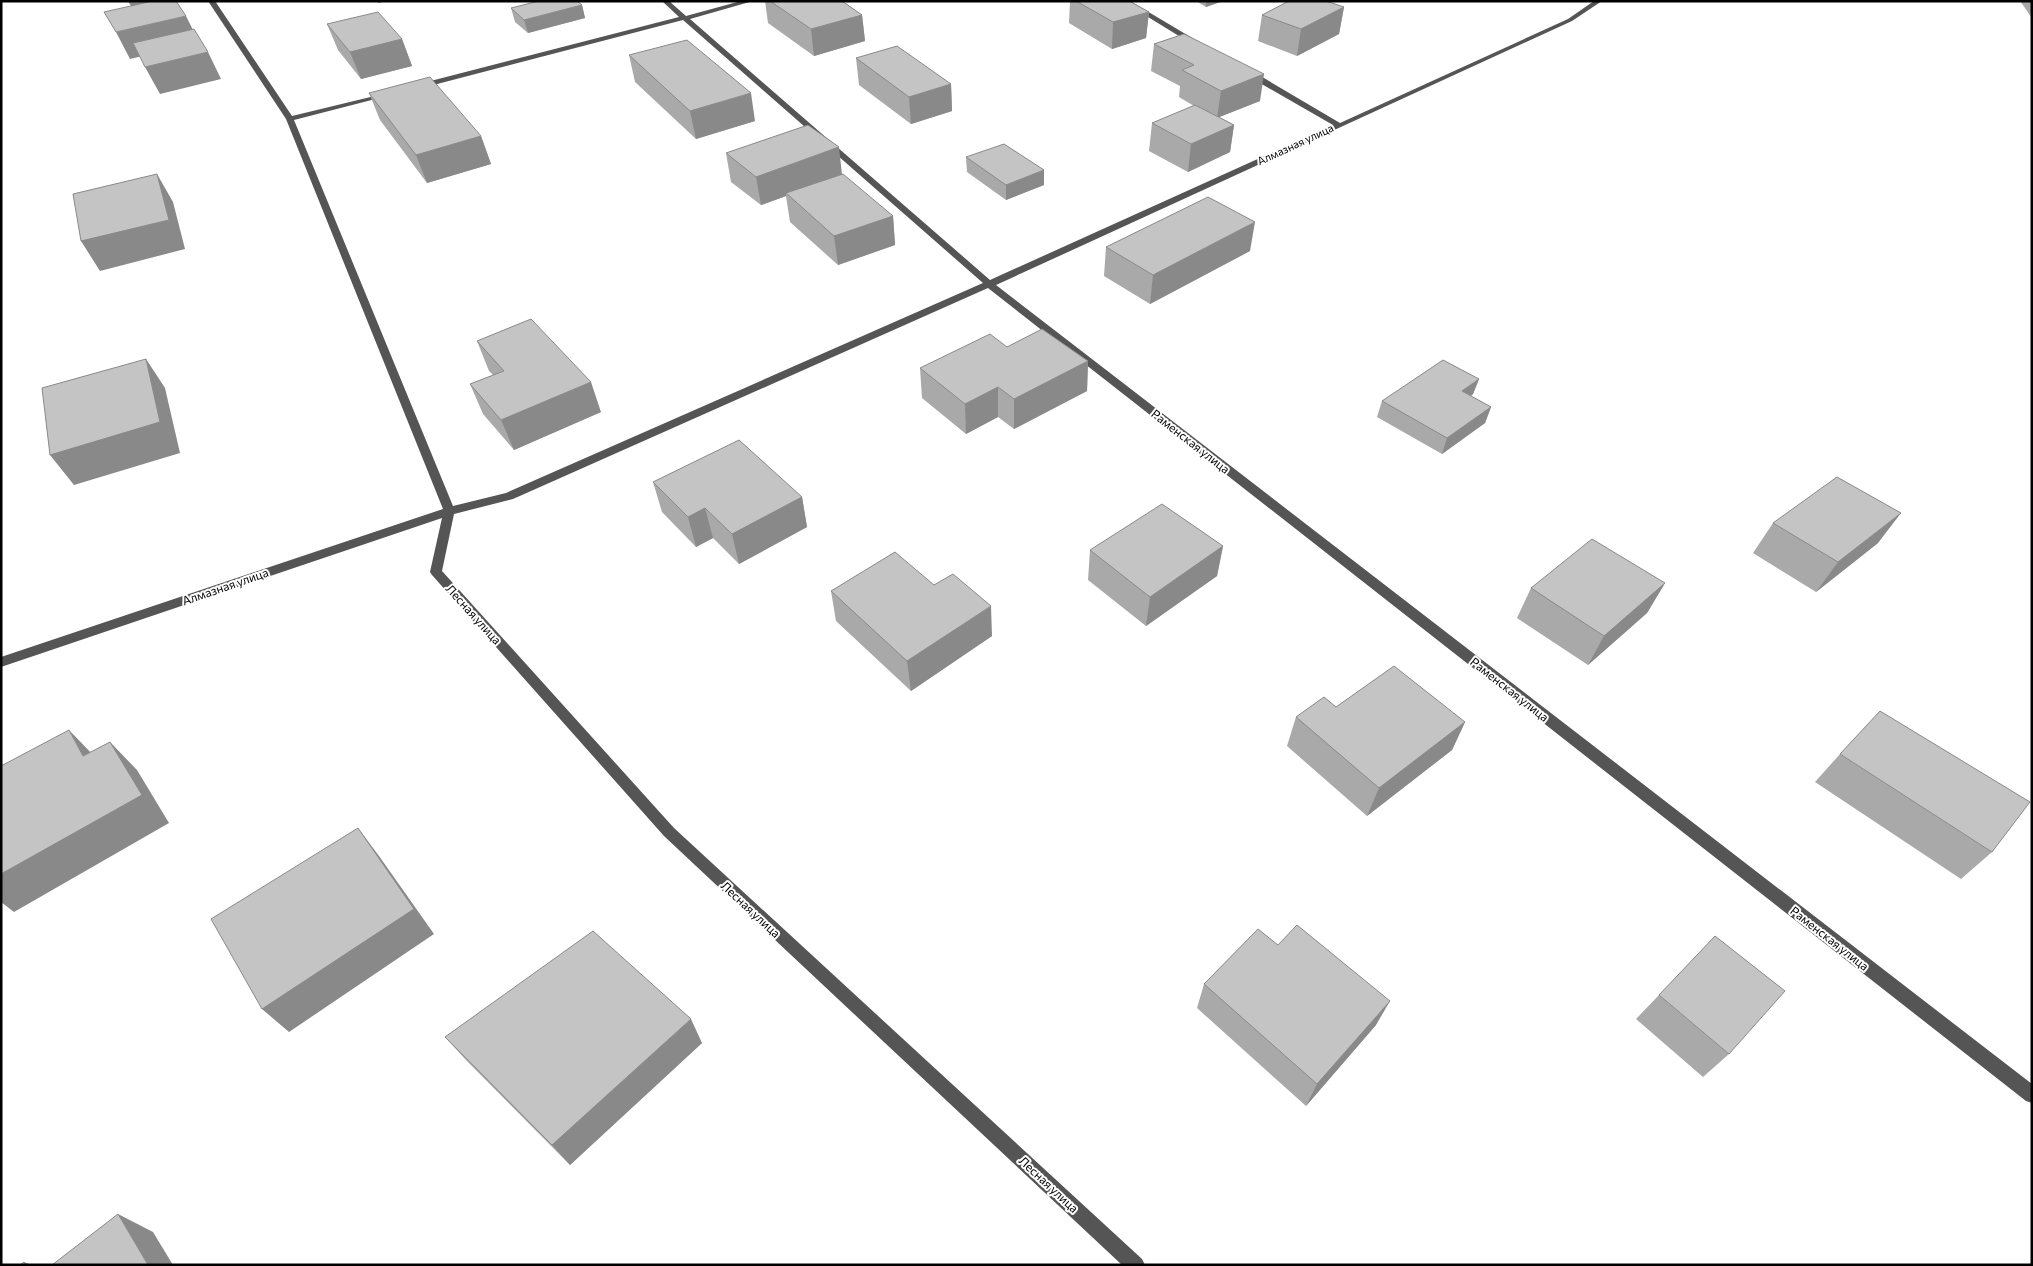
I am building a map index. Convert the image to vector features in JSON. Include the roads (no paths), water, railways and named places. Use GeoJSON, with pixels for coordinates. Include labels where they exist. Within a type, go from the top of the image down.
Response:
{"type":"FeatureCollection","features":[{"type":"Feature","properties":{"kind":"street"},"geometry":{"type":"LineString","coordinates":[[211,1],[290,119],[449,511]]}},
{"type":"Feature","properties":{"kind":"street","name":"Раменская улица"},"geometry":{"type":"LineString","coordinates":[[665,1],[989,284],[2032,1095]]}},
{"type":"Feature","properties":{"kind":"street"},"geometry":{"type":"LineString","coordinates":[[406,90],[750,1]]}},
{"type":"Feature","properties":{"kind":"street"},"geometry":{"type":"LineString","coordinates":[[1125,1],[1202,46]]}},
{"type":"Feature","properties":{"kind":"street","name":"Алмазная улица"},"geometry":{"type":"LineString","coordinates":[[1,662],[449,511],[509,496],[989,284],[1396,100],[1561,24],[1599,1]]}},
{"type":"Feature","properties":{"kind":"street"},"geometry":{"type":"LineString","coordinates":[[1244,70],[1338,125]]}},
{"type":"Feature","properties":{"kind":"street"},"geometry":{"type":"LineString","coordinates":[[290,119],[396,92]]}},
{"type":"Feature","properties":{"kind":"street","name":"Лесная улица"},"geometry":{"type":"LineString","coordinates":[[449,511],[436,572],[669,832],[1136,1265]]}}]}
